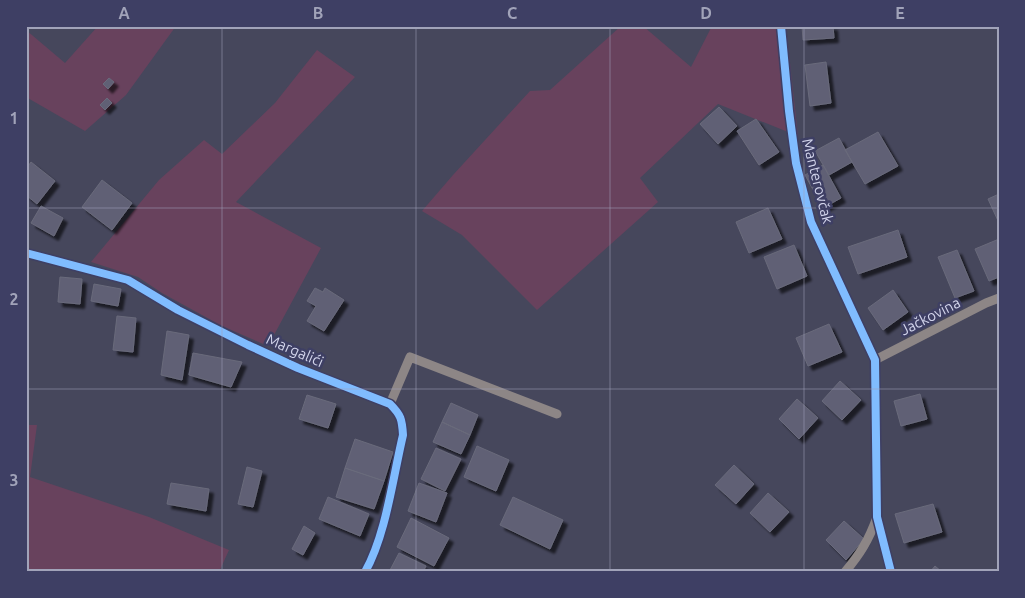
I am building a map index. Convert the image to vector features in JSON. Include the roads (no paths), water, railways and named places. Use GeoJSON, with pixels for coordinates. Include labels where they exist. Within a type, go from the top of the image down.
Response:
{"type":"FeatureCollection","features":[{"type":"Feature","properties":{"kind":"street","name":"Manterovčak"},"geometry":{"type":"LineString","coordinates":[[781,26],[795,154],[811,222],[876,360]]}},
{"type":"Feature","properties":{"kind":"street","name":"Margalići"},"geometry":{"type":"LineString","coordinates":[[26,252],[128,280],[178,310],[248,345],[298,368],[390,404]]}},
{"type":"Feature","properties":{"kind":"street","name":"Jačkovina"},"geometry":{"type":"LineString","coordinates":[[876,360],[999,298]]}},
{"type":"Feature","properties":{"kind":"street"},"geometry":{"type":"LineString","coordinates":[[365,572],[381,531],[402,435],[402,423],[399,413],[390,404],[410,357],[557,414]]}},
{"type":"Feature","properties":{"kind":"street"},"geometry":{"type":"LineString","coordinates":[[876,360],[877,517],[891,572]]}},
{"type":"Feature","properties":{"kind":"street"},"geometry":{"type":"LineString","coordinates":[[845,572],[861,553],[871,535],[877,517]]}}]}
